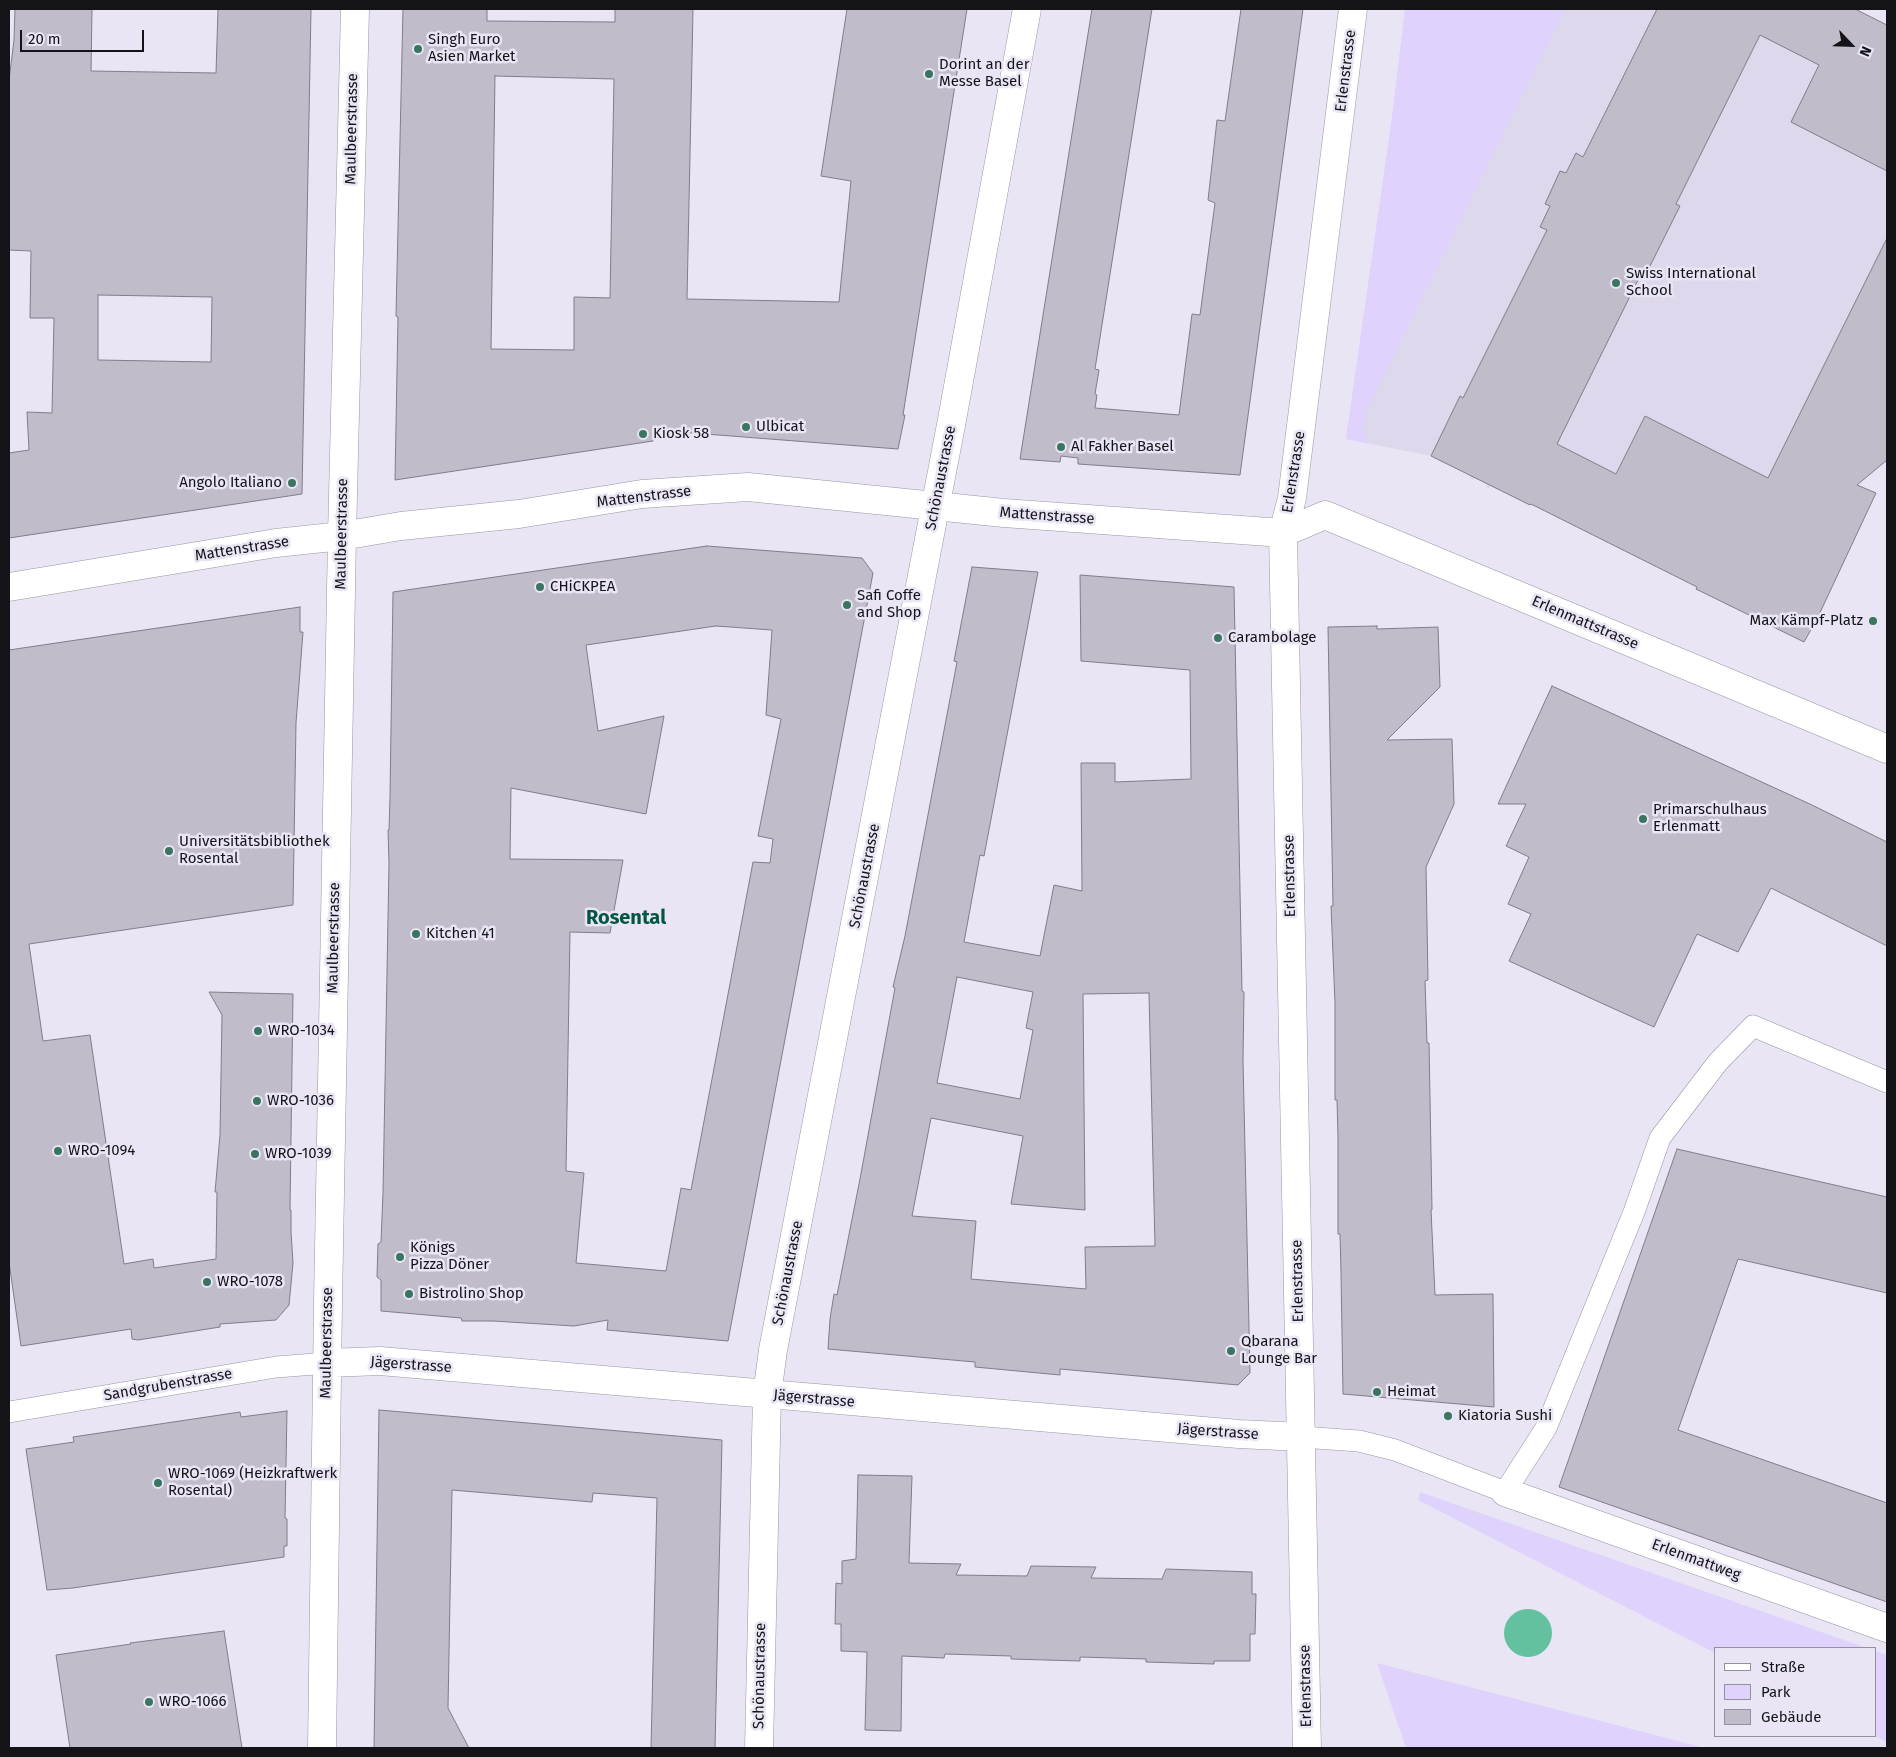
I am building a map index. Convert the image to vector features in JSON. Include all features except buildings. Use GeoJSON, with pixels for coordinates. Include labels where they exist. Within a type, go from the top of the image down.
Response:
{"type":"FeatureCollection","features":[{"type":"Feature","properties":{"kind":"street","name":"Maulbeerstrasse"},"geometry":{"type":"LineString","coordinates":[[322,1748],[342,536],[354,9]]}},
{"type":"Feature","properties":{"kind":"street","name":"Schönaustrasse"},"geometry":{"type":"LineString","coordinates":[[759,1748],[767,1395],[773,1350],[935,507],[1027,9]]}},
{"type":"Feature","properties":{"kind":"street","name":"Erlenstrasse"},"geometry":{"type":"LineString","coordinates":[[1307,1748],[1283,533],[1292,498],[1353,9]]}},
{"type":"Feature","properties":{"kind":"street","name":"Mattenstrasse"},"geometry":{"type":"LineString","coordinates":[[9,587],[276,543],[342,536],[401,526],[519,514],[642,494],[748,487],[935,507],[1283,533]]}},
{"type":"Feature","properties":{"kind":"street","name":"Erlenmattstrasse"},"geometry":{"type":"LineString","coordinates":[[1283,533],[1325,515],[1887,748]]}},
{"type":"Feature","properties":{"kind":"street","name":"Jägerstrasse"},"geometry":{"type":"LineString","coordinates":[[328,1363],[380,1361],[1239,1434],[1301,1437]]}},
{"type":"Feature","properties":{"kind":"street","name":"Erlenmattweg"},"geometry":{"type":"LineString","coordinates":[[1505,1492],[1887,1628]]}},
{"type":"Feature","properties":{"kind":"lane"},"geometry":{"type":"LineString","coordinates":[[1505,1492],[1546,1428],[1634,1212],[1660,1138],[1718,1062],[1753,1026],[1887,1082]]}},
{"type":"Feature","properties":{"kind":"lane","name":"Sandgrubenstrasse"},"geometry":{"type":"LineString","coordinates":[[9,1412],[276,1367],[328,1363]]}},
{"type":"Feature","properties":{"kind":"lane","name":"Erlenmattweg"},"geometry":{"type":"LineString","coordinates":[[1301,1437],[1359,1441],[1395,1450],[1505,1492]]}},
{"type":"Feature","properties":{"kind":"shaded area","name":"Swiss International School"},"geometry":{"type":"Polygon","coordinates":[[[1405,9],[1852,9],[1887,26],[1887,238],[1768,478],[1758,473],[1696,589],[1697,587],[1531,504],[1491,486],[1489,488],[1486,487],[1487,484],[1475,478],[1473,480],[1470,478],[1471,476],[1431,456],[1346,439],[1392,118],[1405,9]]]}},
{"type":"Feature","properties":{"kind":"shaded area"},"geometry":{"type":"Polygon","coordinates":[[[1523,1609],[1533,1609],[1545,1616],[1552,1628],[1552,1638],[1545,1650],[1533,1657],[1523,1657],[1515,1653],[1508,1646],[1504,1638],[1504,1628],[1508,1620],[1515,1613],[1523,1609]]]}},
{"type":"Feature","properties":{"kind":"green space"},"geometry":{"type":"Polygon","coordinates":[[[1405,9],[1565,9],[1366,411],[1364,428],[1366,443],[1346,439],[1392,118],[1405,9]]]}},
{"type":"Feature","properties":{"kind":"green space"},"geometry":{"type":"Polygon","coordinates":[[[1420,1492],[1864,1647],[1714,1647],[1714,1652],[1418,1500],[1420,1492]]]}},
{"type":"Feature","properties":{"kind":"green space"},"geometry":{"type":"Polygon","coordinates":[[[1876,1651],[1887,1655],[1887,1742],[1876,1736],[1876,1651]]]}},
{"type":"Feature","properties":{"kind":"green space"},"geometry":{"type":"Polygon","coordinates":[[[1377,1663],[1705,1748],[1406,1748],[1377,1663]]]}},
{"type":"Feature","properties":{"kind":"place","name":"Singh Euro Asien Market"},"geometry":{"type":"Point","coordinates":[418,49]}},
{"type":"Feature","properties":{"kind":"place","name":"Dorint an der Messe Basel"},"geometry":{"type":"Point","coordinates":[929,74]}},
{"type":"Feature","properties":{"kind":"place","name":"Swiss International School"},"geometry":{"type":"Point","coordinates":[1616,283]}},
{"type":"Feature","properties":{"kind":"place","name":"Ulbicat"},"geometry":{"type":"Point","coordinates":[746,427]}},
{"type":"Feature","properties":{"kind":"place","name":"Kiosk 58"},"geometry":{"type":"Point","coordinates":[643,434]}},
{"type":"Feature","properties":{"kind":"place","name":"Al Fakher Basel"},"geometry":{"type":"Point","coordinates":[1061,447]}},
{"type":"Feature","properties":{"kind":"place","name":"Angolo Italiano"},"geometry":{"type":"Point","coordinates":[292,483]}},
{"type":"Feature","properties":{"kind":"place","name":"CHiCKPEA"},"geometry":{"type":"Point","coordinates":[540,587]}},
{"type":"Feature","properties":{"kind":"place","name":"Safi Coffe and Shop"},"geometry":{"type":"Point","coordinates":[847,605]}},
{"type":"Feature","properties":{"kind":"place","name":"Max Kämpf-Platz"},"geometry":{"type":"Point","coordinates":[1873,621]}},
{"type":"Feature","properties":{"kind":"place","name":"Carambolage"},"geometry":{"type":"Point","coordinates":[1218,638]}},
{"type":"Feature","properties":{"kind":"place","name":"Primarschulhaus Erlenmatt"},"geometry":{"type":"Point","coordinates":[1643,819]}},
{"type":"Feature","properties":{"kind":"place","name":"Universitätsbibliothek Rosental"},"geometry":{"type":"Point","coordinates":[169,851]}},
{"type":"Feature","properties":{"kind":"place","name":"Kitchen 41"},"geometry":{"type":"Point","coordinates":[416,934]}},
{"type":"Feature","properties":{"kind":"place","name":"WRO-1034"},"geometry":{"type":"Point","coordinates":[258,1031]}},
{"type":"Feature","properties":{"kind":"place","name":"WRO-1036"},"geometry":{"type":"Point","coordinates":[257,1101]}},
{"type":"Feature","properties":{"kind":"place","name":"WRO-1094"},"geometry":{"type":"Point","coordinates":[58,1151]}},
{"type":"Feature","properties":{"kind":"place","name":"WRO-1039"},"geometry":{"type":"Point","coordinates":[255,1154]}},
{"type":"Feature","properties":{"kind":"place","name":"Königs Pizza Döner"},"geometry":{"type":"Point","coordinates":[400,1257]}},
{"type":"Feature","properties":{"kind":"place","name":"WRO-1078"},"geometry":{"type":"Point","coordinates":[207,1282]}},
{"type":"Feature","properties":{"kind":"place","name":"Bistrolino Shop"},"geometry":{"type":"Point","coordinates":[409,1294]}},
{"type":"Feature","properties":{"kind":"place","name":"Qbarana Lounge Bar"},"geometry":{"type":"Point","coordinates":[1231,1351]}},
{"type":"Feature","properties":{"kind":"place","name":"Heimat"},"geometry":{"type":"Point","coordinates":[1377,1392]}},
{"type":"Feature","properties":{"kind":"place","name":"Kiatoria Sushi"},"geometry":{"type":"Point","coordinates":[1448,1416]}},
{"type":"Feature","properties":{"kind":"place","name":"WRO-1069 (Heizkraftwerk Rosental)"},"geometry":{"type":"Point","coordinates":[158,1483]}},
{"type":"Feature","properties":{"kind":"place","name":"WRO-1066"},"geometry":{"type":"Point","coordinates":[149,1702]}},
{"type":"Feature","properties":{"kind":"district","name":"Rosental"},"geometry":{"type":"Point","coordinates":[626,918]}}]}
